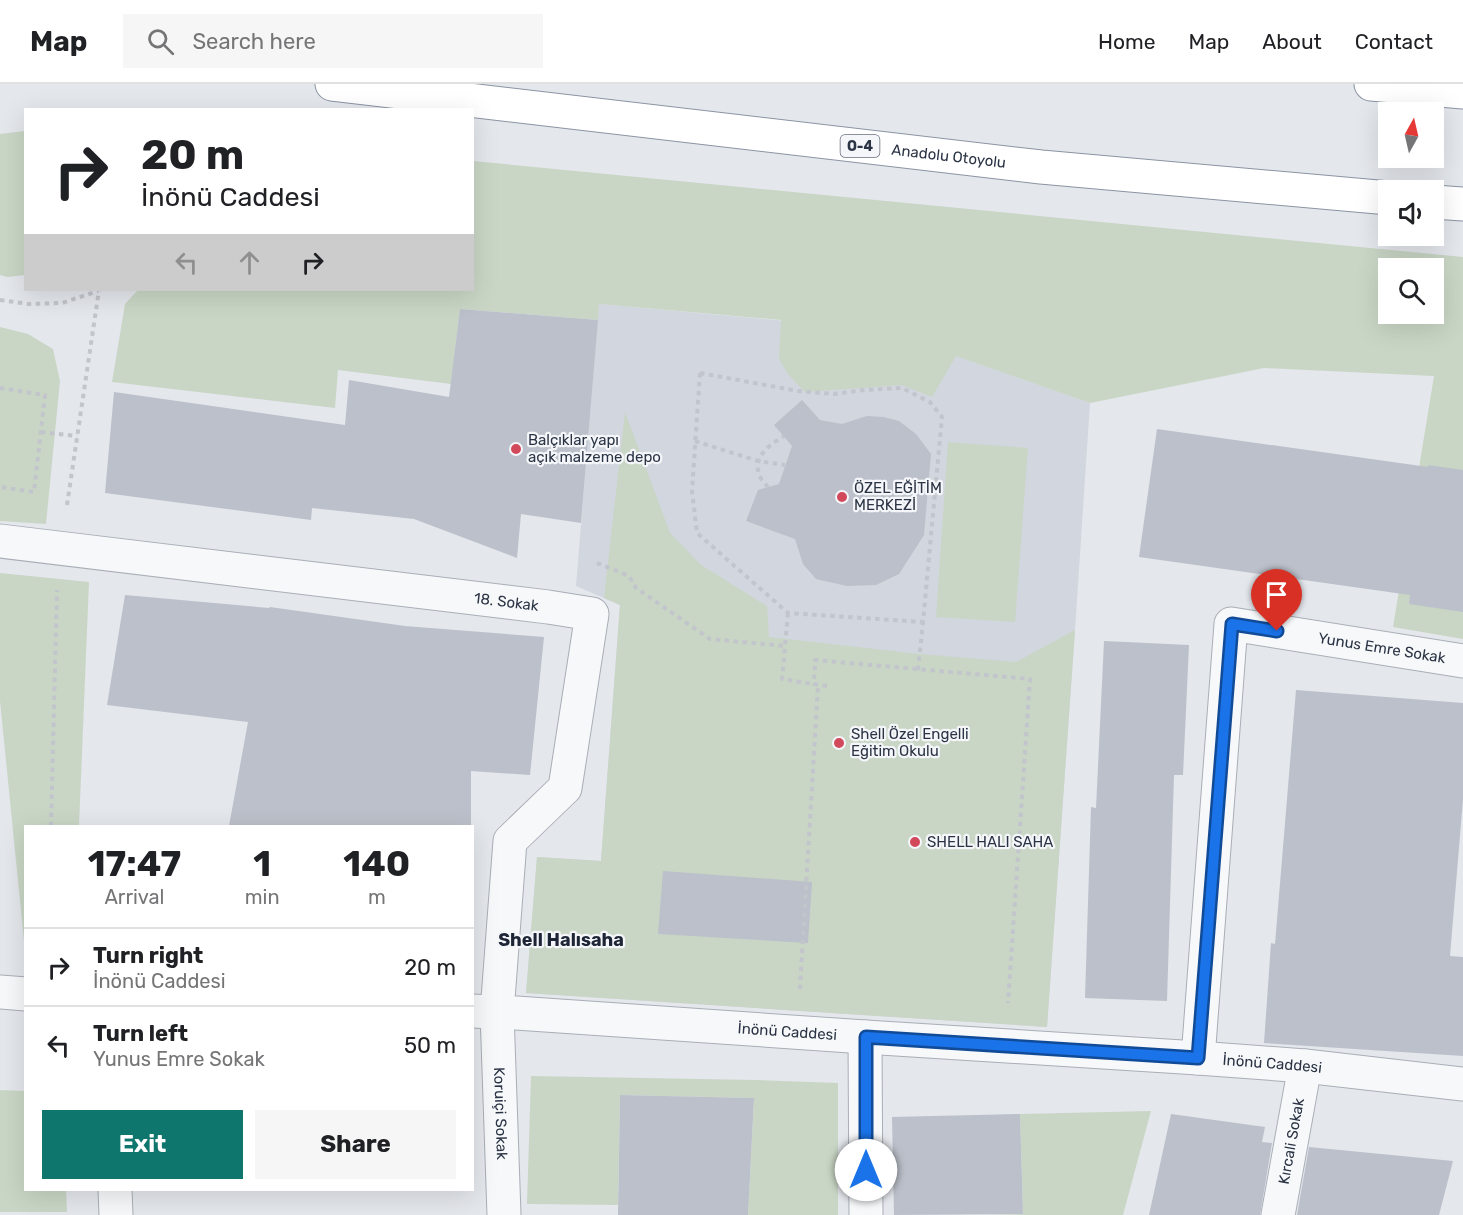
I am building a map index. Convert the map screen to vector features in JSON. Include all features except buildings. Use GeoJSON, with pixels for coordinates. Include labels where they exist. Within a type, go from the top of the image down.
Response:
{"type":"FeatureCollection","features":[{"type":"Feature","properties":{"kind":"highway","name":"Anadolu Otoyolu"},"geometry":{"type":"LineString","coordinates":[[332,84],[1041,167],[1378,197]]}},
{"type":"Feature","properties":{"kind":"highway"},"geometry":{"type":"LineString","coordinates":[[1371,84],[1463,93]]}},
{"type":"Feature","properties":{"kind":"highway"},"geometry":{"type":"LineString","coordinates":[[1444,203],[1463,204]]}},
{"type":"Feature","properties":{"kind":"street","name":"18. Sokak"},"geometry":{"type":"LineString","coordinates":[[0,541],[592,614],[565,788],[510,841],[485,1011]]}},
{"type":"Feature","properties":{"kind":"street","name":"Yunus Emre Sokak"},"geometry":{"type":"LineString","coordinates":[[1198,1058],[1232,624],[1463,661]]}},
{"type":"Feature","properties":{"kind":"street"},"geometry":{"type":"LineString","coordinates":[[0,992],[24,994]]}},
{"type":"Feature","properties":{"kind":"street","name":"İnönü Caddesi"},"geometry":{"type":"LineString","coordinates":[[485,1011],[1198,1058],[1305,1066],[1463,1084]]}},
{"type":"Feature","properties":{"kind":"street","name":"Koruiçi Sokak"},"geometry":{"type":"LineString","coordinates":[[485,1011],[504,1215]]}},
{"type":"Feature","properties":{"kind":"street"},"geometry":{"type":"LineString","coordinates":[[866,1037],[866,1215]]}},
{"type":"Feature","properties":{"kind":"street","name":"Kırcali Sokak"},"geometry":{"type":"LineString","coordinates":[[1278,1215],[1305,1066]]}},
{"type":"Feature","properties":{"kind":"street"},"geometry":{"type":"LineString","coordinates":[[115,1191],[116,1215]]}},
{"type":"Feature","properties":{"kind":"path"},"geometry":{"type":"LineString","coordinates":[[0,300],[29,304],[62,303],[95,291]]}},
{"type":"Feature","properties":{"kind":"path"},"geometry":{"type":"LineString","coordinates":[[51,825],[57,579],[98,291]]}},
{"type":"Feature","properties":{"kind":"path"},"geometry":{"type":"LineString","coordinates":[[918,670],[923,622],[942,417],[930,402],[902,388],[834,394],[798,391],[700,373],[692,491],[697,533],[788,613],[923,622]]}},
{"type":"Feature","properties":{"kind":"path"},"geometry":{"type":"LineString","coordinates":[[0,388],[45,395],[34,492],[0,487]]}},
{"type":"Feature","properties":{"kind":"path"},"geometry":{"type":"LineString","coordinates":[[40,432],[77,436]]}},
{"type":"Feature","properties":{"kind":"path"},"geometry":{"type":"LineString","coordinates":[[768,487],[759,475],[758,461],[766,448],[783,436]]}},
{"type":"Feature","properties":{"kind":"path"},"geometry":{"type":"LineString","coordinates":[[695,441],[758,461],[785,465]]}},
{"type":"Feature","properties":{"kind":"path"},"geometry":{"type":"LineString","coordinates":[[597,563],[629,576],[636,588],[710,639],[784,646]]}},
{"type":"Feature","properties":{"kind":"path"},"geometry":{"type":"LineString","coordinates":[[788,613],[782,679],[827,686]]}},
{"type":"Feature","properties":{"kind":"path"},"geometry":{"type":"LineString","coordinates":[[800,998],[816,684],[815,660],[1030,679],[1007,1013]]}},
{"type":"Feature","properties":{"kind":"shaded area","name":"Shell Özel Engelli Eğitim Okulu"},"geometry":{"type":"Polygon","coordinates":[[[599,304],[884,330],[1090,403],[1047,1027],[526,993],[537,857],[601,861],[620,605],[576,586],[599,304]]]}},
{"type":"Feature","properties":{"kind":"green space"},"geometry":{"type":"Polygon","coordinates":[[[24,131],[24,275],[7,277],[0,275],[0,134],[24,131]]]}},
{"type":"Feature","properties":{"kind":"green space"},"geometry":{"type":"Polygon","coordinates":[[[474,161],[1463,257],[1463,639],[1393,627],[1434,376],[1264,368],[1090,403],[956,356],[932,397],[902,385],[805,392],[787,373],[779,359],[781,320],[599,304],[598,320],[460,309],[451,384],[338,370],[335,408],[112,382],[125,304],[137,291],[474,291],[474,161]]]}},
{"type":"Feature","properties":{"kind":"green space"},"geometry":{"type":"Polygon","coordinates":[[[0,327],[28,334],[53,349],[60,381],[46,524],[0,521],[0,327]]]}},
{"type":"Feature","properties":{"kind":"green space"},"geometry":{"type":"Polygon","coordinates":[[[625,412],[670,533],[701,565],[767,606],[769,637],[919,654],[1016,662],[1075,630],[1047,1027],[526,993],[537,857],[601,861],[620,605],[604,598],[625,412]]]}},
{"type":"Feature","properties":{"kind":"green space"},"geometry":{"type":"Polygon","coordinates":[[[948,442],[1028,448],[1015,622],[936,617],[948,442]]]}},
{"type":"Feature","properties":{"kind":"green space"},"geometry":{"type":"Polygon","coordinates":[[[0,573],[89,582],[79,825],[24,825],[24,941],[0,701],[0,573]]]}},
{"type":"Feature","properties":{"kind":"green space"},"geometry":{"type":"Polygon","coordinates":[[[531,1076],[838,1083],[838,1215],[748,1215],[754,1098],[620,1095],[618,1205],[527,1204],[531,1076]]]}},
{"type":"Feature","properties":{"kind":"green space"},"geometry":{"type":"Polygon","coordinates":[[[0,1090],[24,1091],[24,1191],[66,1191],[67,1212],[0,1212],[0,1090]]]}},
{"type":"Feature","properties":{"kind":"green space"},"geometry":{"type":"Polygon","coordinates":[[[1151,1111],[1123,1215],[986,1215],[1023,1214],[1020,1114],[1151,1111]]]}},
{"type":"Feature","properties":{"kind":"place","name":"Balçıklar yapı açık malzeme depo"},"geometry":{"type":"Point","coordinates":[516,449]}},
{"type":"Feature","properties":{"kind":"place","name":"ÖZEL EĞİTİM MERKEZİ"},"geometry":{"type":"Point","coordinates":[842,497]}},
{"type":"Feature","properties":{"kind":"place","name":"Shell Özel Engelli Eğitim Okulu"},"geometry":{"type":"Point","coordinates":[839,743]}},
{"type":"Feature","properties":{"kind":"place","name":"SHELL HALI SAHA"},"geometry":{"type":"Point","coordinates":[915,842]}},
{"type":"Feature","properties":{"kind":"district","name":"Shell Halısaha"},"geometry":{"type":"Point","coordinates":[561,940]}},
{"type":"Feature","properties":{"kind":"route"},"geometry":{"type":"LineString","coordinates":[[866,1170],[866,1037],[1198,1058],[1232,624],[1277,631]]}}]}
